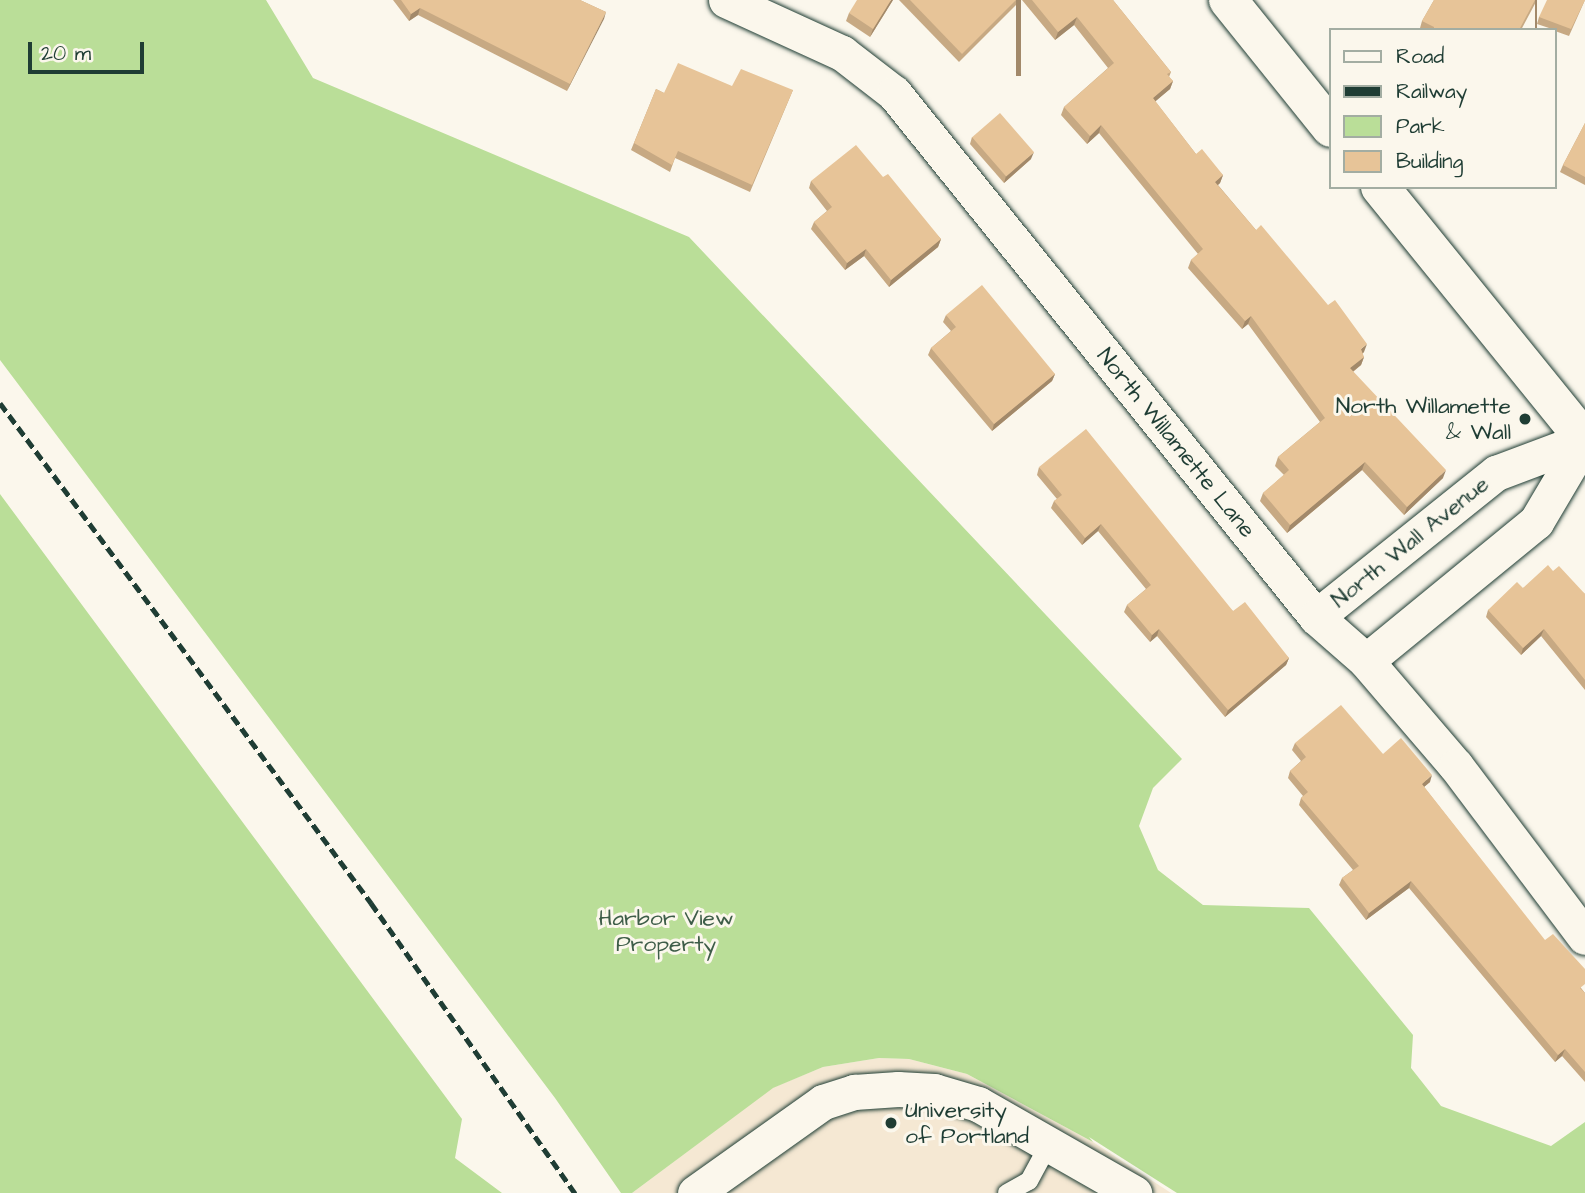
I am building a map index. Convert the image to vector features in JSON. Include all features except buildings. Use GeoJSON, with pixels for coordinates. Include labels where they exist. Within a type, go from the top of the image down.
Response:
{"type":"FeatureCollection","features":[{"type":"Feature","properties":{"kind":"main road"},"geometry":{"type":"LineString","coordinates":[[1228,0],[1330,127]]}},
{"type":"Feature","properties":{"kind":"main road"},"geometry":{"type":"LineString","coordinates":[[1382,189],[1585,440]]}},
{"type":"Feature","properties":{"kind":"street","name":"North Willamette Lane"},"geometry":{"type":"LineString","coordinates":[[726,0],[842,53],[894,93],[1316,617],[1366,661],[1456,766],[1585,937]]}},
{"type":"Feature","properties":{"kind":"street","name":"North Wall Avenue"},"geometry":{"type":"LineString","coordinates":[[1316,617],[1496,473],[1585,440]]}},
{"type":"Feature","properties":{"kind":"street"},"geometry":{"type":"LineString","coordinates":[[1366,661],[1536,522],[1585,440]]}},
{"type":"Feature","properties":{"kind":"street"},"geometry":{"type":"LineString","coordinates":[[695,1193],[823,1102],[854,1092],[934,1091],[978,1104],[1134,1193]]}},
{"type":"Feature","properties":{"kind":"lane"},"geometry":{"type":"LineString","coordinates":[[1007,1193],[1029,1181],[1049,1144]]}},
{"type":"Feature","properties":{"kind":"shaded area","name":"University of Portland"},"geometry":{"type":"Polygon","coordinates":[[[879,1058],[909,1059],[967,1074],[1093,1142],[1171,1193],[632,1193],[772,1088],[823,1067],[879,1058]]]}},
{"type":"Feature","properties":{"kind":"green space","name":"Harbor View Property"},"geometry":{"type":"Polygon","coordinates":[[[0,0],[266,0],[313,78],[689,237],[1182,759],[1153,788],[1139,826],[1158,870],[1203,905],[1309,908],[1413,1035],[1411,1068],[1441,1106],[1551,1146],[1585,1122],[1585,1193],[1177,1193],[1089,1137],[1093,1142],[967,1074],[909,1059],[879,1058],[823,1067],[773,1088],[632,1193],[621,1193],[555,1098],[0,360],[0,0]]]}},
{"type":"Feature","properties":{"kind":"green space"},"geometry":{"type":"Polygon","coordinates":[[[0,494],[462,1119],[455,1158],[502,1193],[0,1193],[0,494]]]}},
{"type":"Feature","properties":{"kind":"railway"},"geometry":{"type":"LineString","coordinates":[[0,403],[371,903],[575,1193]]}},
{"type":"Feature","properties":{"kind":"place","name":"North Willamette & Wall"},"geometry":{"type":"Point","coordinates":[1525,419]}},
{"type":"Feature","properties":{"kind":"place","name":"University of Portland"},"geometry":{"type":"Point","coordinates":[891,1123]}}]}
